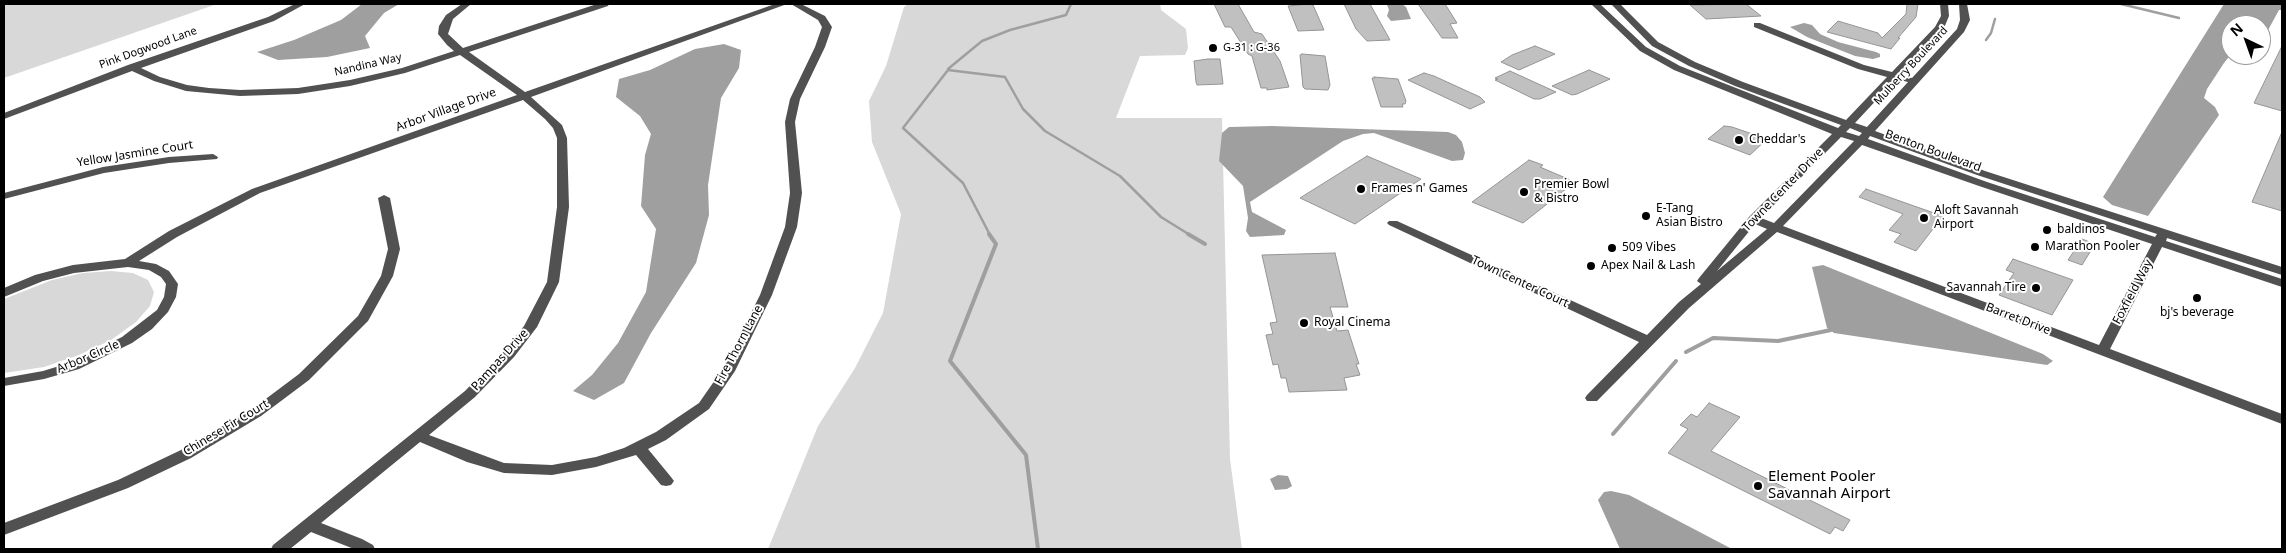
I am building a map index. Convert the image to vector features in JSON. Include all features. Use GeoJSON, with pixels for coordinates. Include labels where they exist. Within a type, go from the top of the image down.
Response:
{"type":"FeatureCollection","features":[{"type":"Feature","properties":{"kind":"street","name":"Pink Dogwood Lane"},"geometry":{"type":"LineString","coordinates":[[4,116],[131,67],[271,18],[301,4]]}},
{"type":"Feature","properties":{"kind":"street","name":"Pampas Drive"},"geometry":{"type":"LineString","coordinates":[[279,549],[470,394],[509,354],[530,327],[552,282],[563,207],[562,138],[558,128],[549,117],[523,95],[450,43],[442,34],[449,17],[467,4]]}},
{"type":"Feature","properties":{"kind":"street","name":"Nandina Way"},"geometry":{"type":"LineString","coordinates":[[131,67],[157,79],[186,88],[240,93],[298,91],[355,82],[405,70],[605,4]]}},
{"type":"Feature","properties":{"kind":"street","name":"Arbor Village Drive"},"geometry":{"type":"LineString","coordinates":[[128,263],[173,234],[256,191],[783,4]]}},
{"type":"Feature","properties":{"kind":"street","name":"Fire Thorn Lane"},"geometry":{"type":"LineString","coordinates":[[418,436],[472,458],[504,468],[552,470],[596,462],[638,447],[661,436],[704,406],[730,368],[763,301],[791,227],[796,193],[790,122],[795,99],[827,27],[822,18],[795,4]]}},
{"type":"Feature","properties":{"kind":"street","name":"Benton Boulevard"},"geometry":{"type":"LineString","coordinates":[[1595,4],[1643,49],[1677,68],[1864,136],[1983,184],[2282,271]]}},
{"type":"Feature","properties":{"kind":"street","name":"Benton Boulevard"},"geometry":{"type":"LineString","coordinates":[[1614,4],[1656,44],[1692,64],[1844,129]]}},
{"type":"Feature","properties":{"kind":"street","name":"Mulberry Boulevard"},"geometry":{"type":"LineString","coordinates":[[1844,129],[1939,28],[1945,16],[1944,4]]}},
{"type":"Feature","properties":{"kind":"street","name":"Mulberry Boulevard"},"geometry":{"type":"LineString","coordinates":[[1864,136],[1961,30],[1965,20],[1963,4]]}},
{"type":"Feature","properties":{"kind":"street"},"geometry":{"type":"LineString","coordinates":[[1757,25],[1861,67],[1914,81]]}},
{"type":"Feature","properties":{"kind":"street","name":"Towne Center Drive"},"geometry":{"type":"LineString","coordinates":[[1684,305],[1753,218],[1844,129]]}},
{"type":"Feature","properties":{"kind":"street","name":"Towne Center Drive"},"geometry":{"type":"LineString","coordinates":[[1592,398],[1684,305],[1775,228],[1864,136]]}},
{"type":"Feature","properties":{"kind":"street","name":"Yellow Jasmine Court"},"geometry":{"type":"LineString","coordinates":[[4,196],[103,170],[169,160],[214,157]]}},
{"type":"Feature","properties":{"kind":"street","name":"Chinese Fir Court"},"geometry":{"type":"LineString","coordinates":[[4,529],[124,484],[186,454],[256,413],[304,377],[363,318],[387,276],[394,249],[384,198]]}},
{"type":"Feature","properties":{"kind":"street","name":"Barret Drive"},"geometry":{"type":"LineString","coordinates":[[1753,218],[1775,228],[2282,419]]}},
{"type":"Feature","properties":{"kind":"street","name":"Town Center Court"},"geometry":{"type":"LineString","coordinates":[[1393,223],[1648,341]]}},
{"type":"Feature","properties":{"kind":"street","name":"Benton Boulevard"},"geometry":{"type":"LineString","coordinates":[[2162,237],[2282,283]]}},
{"type":"Feature","properties":{"kind":"street","name":"Foxfield Way"},"geometry":{"type":"LineString","coordinates":[[2102,350],[2162,237]]}},
{"type":"Feature","properties":{"kind":"street","name":"Arbor Circle"},"geometry":{"type":"LineString","coordinates":[[4,293],[39,278],[73,269],[105,264],[128,263],[152,267],[165,274],[172,284],[170,297],[162,312],[147,326],[102,354],[74,366],[44,375],[4,382]]}},
{"type":"Feature","properties":{"kind":"street"},"geometry":{"type":"LineString","coordinates":[[638,447],[666,481]]}},
{"type":"Feature","properties":{"kind":"street"},"geometry":{"type":"LineString","coordinates":[[309,525],[367,549]]}},
{"type":"Feature","properties":{"kind":"shaded area"},"geometry":{"type":"Polygon","coordinates":[[[4,4],[217,4],[4,78],[4,4]]]}},
{"type":"Feature","properties":{"kind":"shaded area"},"geometry":{"type":"Polygon","coordinates":[[[362,4],[399,4],[384,13],[365,36],[370,48],[327,57],[278,60],[257,52],[294,40],[341,20],[362,4]]]}},
{"type":"Feature","properties":{"kind":"shaded area"},"geometry":{"type":"Polygon","coordinates":[[[908,4],[1160,4],[1161,10],[1186,29],[1188,48],[1185,55],[1140,56],[1116,118],[1222,118],[1230,459],[1242,549],[768,549],[818,426],[855,368],[883,313],[901,214],[872,142],[869,101],[886,66],[904,7],[908,4]]]}},
{"type":"Feature","properties":{"kind":"shaded area"},"geometry":{"type":"Polygon","coordinates":[[[1384,4],[1402,4],[1406,7],[1411,19],[1391,21],[1387,16],[1389,10],[1387,5],[1384,4]]]}},
{"type":"Feature","properties":{"kind":"shaded area"},"geometry":{"type":"Polygon","coordinates":[[[2224,4],[2282,4],[2282,10],[2279,10],[2271,25],[2271,15],[2221,15],[2221,65],[2223,65],[2207,89],[2204,98],[2215,107],[2219,115],[2148,216],[2112,205],[2103,197],[2224,4]]]}},
{"type":"Feature","properties":{"kind":"shaded area"},"geometry":{"type":"Polygon","coordinates":[[[1804,23],[1812,25],[1820,34],[1838,42],[1876,52],[1880,54],[1880,57],[1873,59],[1855,56],[1807,37],[1790,27],[1804,23]]]}},
{"type":"Feature","properties":{"kind":"shaded area"},"geometry":{"type":"Polygon","coordinates":[[[724,44],[741,50],[739,68],[721,98],[708,185],[709,215],[696,263],[651,333],[624,383],[594,400],[573,391],[592,375],[618,343],[646,292],[656,229],[641,206],[645,155],[651,134],[640,116],[616,97],[619,79],[650,70],[695,49],[724,44]]]}},
{"type":"Feature","properties":{"kind":"shaded area"},"geometry":{"type":"Polygon","coordinates":[[[1272,126],[1448,132],[1456,135],[1462,142],[1465,153],[1463,160],[1452,161],[1374,133],[1363,134],[1343,141],[1250,202],[1252,212],[1286,230],[1284,235],[1250,237],[1246,231],[1248,218],[1243,186],[1219,161],[1222,133],[1229,127],[1272,126]]]}},
{"type":"Feature","properties":{"kind":"shaded area"},"geometry":{"type":"Polygon","coordinates":[[[1823,265],[2043,354],[2053,361],[2047,365],[1834,333],[1827,328],[1812,267],[1823,265]]]}},
{"type":"Feature","properties":{"kind":"shaded area"},"geometry":{"type":"Polygon","coordinates":[[[111,271],[133,273],[148,280],[154,292],[150,306],[136,322],[111,340],[79,355],[44,367],[4,373],[4,299],[52,280],[83,273],[111,271]]]}},
{"type":"Feature","properties":{"kind":"shaded area"},"geometry":{"type":"Polygon","coordinates":[[[1278,475],[1288,476],[1292,486],[1287,489],[1275,490],[1270,479],[1278,475]]]}},
{"type":"Feature","properties":{"kind":"shaded area"},"geometry":{"type":"Polygon","coordinates":[[[1611,491],[1629,495],[1732,549],[1620,549],[1598,500],[1604,492],[1611,491]]]}},
{"type":"Feature","properties":{"kind":"building"},"geometry":{"type":"Polygon","coordinates":[[[1214,4],[1238,4],[1254,32],[1262,34],[1280,61],[1289,87],[1267,90],[1267,88],[1261,88],[1252,56],[1248,54],[1231,27],[1225,27],[1214,4]]]}},
{"type":"Feature","properties":{"kind":"building"},"geometry":{"type":"Polygon","coordinates":[[[1344,4],[1370,4],[1390,40],[1367,41],[1356,29],[1344,4]]]}},
{"type":"Feature","properties":{"kind":"building"},"geometry":{"type":"Polygon","coordinates":[[[1418,4],[1445,4],[1457,23],[1450,24],[1458,38],[1442,38],[1418,4]]]}},
{"type":"Feature","properties":{"kind":"building"},"geometry":{"type":"Polygon","coordinates":[[[1746,4],[1761,16],[1706,19],[1690,5],[1746,4]]]}},
{"type":"Feature","properties":{"kind":"building"},"geometry":{"type":"Polygon","coordinates":[[[1907,4],[1918,4],[1916,17],[1891,49],[1827,32],[1838,21],[1878,33],[1882,38],[1906,14],[1907,4]]]}},
{"type":"Feature","properties":{"kind":"building"},"geometry":{"type":"Polygon","coordinates":[[[1313,5],[1324,30],[1298,31],[1288,6],[1313,5]]]}},
{"type":"Feature","properties":{"kind":"building"},"geometry":{"type":"Polygon","coordinates":[[[1535,46],[1555,54],[1519,70],[1501,62],[1512,55],[1535,46]]]}},
{"type":"Feature","properties":{"kind":"building"},"geometry":{"type":"Polygon","coordinates":[[[2282,46],[2282,111],[2254,103],[2282,46]]]}},
{"type":"Feature","properties":{"kind":"building"},"geometry":{"type":"Polygon","coordinates":[[[1300,55],[1325,56],[1330,85],[1328,90],[1305,89],[1303,87],[1300,55]]]}},
{"type":"Feature","properties":{"kind":"building"},"geometry":{"type":"Polygon","coordinates":[[[1220,59],[1223,84],[1197,85],[1194,61],[1220,59]]]}},
{"type":"Feature","properties":{"kind":"building"},"geometry":{"type":"Polygon","coordinates":[[[1589,70],[1610,79],[1572,95],[1552,86],[1589,70]]]}},
{"type":"Feature","properties":{"kind":"building"},"geometry":{"type":"Polygon","coordinates":[[[1510,71],[1556,92],[1540,99],[1534,99],[1495,80],[1498,79],[1495,78],[1510,71]]]}},
{"type":"Feature","properties":{"kind":"building"},"geometry":{"type":"Polygon","coordinates":[[[1424,73],[1480,97],[1485,102],[1470,109],[1408,80],[1424,73]]]}},
{"type":"Feature","properties":{"kind":"building"},"geometry":{"type":"Polygon","coordinates":[[[1372,78],[1398,79],[1406,101],[1405,104],[1402,104],[1403,107],[1381,107],[1372,78]]]}},
{"type":"Feature","properties":{"kind":"building","name":"Cheddar's"},"geometry":{"type":"Polygon","coordinates":[[[1724,126],[1767,139],[1750,155],[1708,139],[1724,126]]]}},
{"type":"Feature","properties":{"kind":"building"},"geometry":{"type":"Polygon","coordinates":[[[2282,132],[2282,211],[2252,202],[2282,132]]]}},
{"type":"Feature","properties":{"kind":"building","name":"Frames n' Games"},"geometry":{"type":"Polygon","coordinates":[[[1367,156],[1421,179],[1355,224],[1300,198],[1367,156]]]}},
{"type":"Feature","properties":{"kind":"building","name":"Premier Bowl & Bistro"},"geometry":{"type":"Polygon","coordinates":[[[1529,160],[1543,165],[1540,167],[1575,182],[1523,223],[1472,202],[1529,160]]]}},
{"type":"Feature","properties":{"kind":"building","name":"Aloft Savannah Airport"},"geometry":{"type":"Polygon","coordinates":[[[1866,189],[1943,216],[1916,251],[1894,242],[1901,234],[1889,230],[1903,214],[1859,197],[1866,189]]]}},
{"type":"Feature","properties":{"kind":"building"},"geometry":{"type":"Polygon","coordinates":[[[2082,239],[2095,244],[2082,265],[2068,260],[2082,239]]]}},
{"type":"Feature","properties":{"kind":"building","name":"Royal Cinema"},"geometry":{"type":"Polygon","coordinates":[[[1335,253],[1348,307],[1330,307],[1337,331],[1348,330],[1359,364],[1356,364],[1360,375],[1344,378],[1347,390],[1289,392],[1286,378],[1281,378],[1278,364],[1273,365],[1266,335],[1273,334],[1270,323],[1277,322],[1262,255],[1335,253]]]}},
{"type":"Feature","properties":{"kind":"building","name":"Savannah Tire"},"geometry":{"type":"Polygon","coordinates":[[[2013,259],[2073,280],[2052,315],[1999,295],[2014,273],[2006,270],[2013,259]]]}},
{"type":"Feature","properties":{"kind":"building","name":"Element Pooler Savannah Airport"},"geometry":{"type":"Polygon","coordinates":[[[1709,403],[1740,417],[1711,451],[1850,520],[1843,531],[1835,527],[1830,534],[1668,453],[1688,429],[1680,425],[1691,414],[1697,417],[1709,403]]]}},
{"type":"Feature","properties":{"kind":"waterway"},"geometry":{"type":"LineString","coordinates":[[948,69],[982,41],[1010,30],[1066,15],[1071,4]]}},
{"type":"Feature","properties":{"kind":"waterway"},"geometry":{"type":"LineString","coordinates":[[2121,4],[2179,18]]}},
{"type":"Feature","properties":{"kind":"waterway"},"geometry":{"type":"LineString","coordinates":[[1986,40],[1991,33],[1995,19]]}},
{"type":"Feature","properties":{"kind":"waterway"},"geometry":{"type":"LineString","coordinates":[[990,235],[963,183],[903,128],[948,70],[1005,77],[1023,109],[1045,131],[1120,176],[1161,217],[1190,235]]}},
{"type":"Feature","properties":{"kind":"waterway"},"geometry":{"type":"LineString","coordinates":[[989,234],[996,244],[950,361],[1026,455],[1038,549]]}},
{"type":"Feature","properties":{"kind":"waterway"},"geometry":{"type":"LineString","coordinates":[[1188,234],[1205,244]]}},
{"type":"Feature","properties":{"kind":"waterway"},"geometry":{"type":"LineString","coordinates":[[1686,352],[1713,338],[1778,341],[1831,330]]}},
{"type":"Feature","properties":{"kind":"waterway"},"geometry":{"type":"LineString","coordinates":[[1613,434],[1676,361]]}},
{"type":"Feature","properties":{"kind":"place","name":"G-31 : G-36"},"geometry":{"type":"Point","coordinates":[1213,48]}},
{"type":"Feature","properties":{"kind":"place","name":"Cheddar's"},"geometry":{"type":"Point","coordinates":[1739,140]}},
{"type":"Feature","properties":{"kind":"place","name":"Frames n' Games"},"geometry":{"type":"Point","coordinates":[1361,189]}},
{"type":"Feature","properties":{"kind":"place","name":"Premier Bowl & Bistro"},"geometry":{"type":"Point","coordinates":[1524,192]}},
{"type":"Feature","properties":{"kind":"place","name":"E-Tang Asian Bistro"},"geometry":{"type":"Point","coordinates":[1646,216]}},
{"type":"Feature","properties":{"kind":"place","name":"Aloft Savannah Airport"},"geometry":{"type":"Point","coordinates":[1924,218]}},
{"type":"Feature","properties":{"kind":"place","name":"baldinos"},"geometry":{"type":"Point","coordinates":[2047,230]}},
{"type":"Feature","properties":{"kind":"place","name":"Marathon Pooler"},"geometry":{"type":"Point","coordinates":[2035,247]}},
{"type":"Feature","properties":{"kind":"place","name":"509 Vibes"},"geometry":{"type":"Point","coordinates":[1612,248]}},
{"type":"Feature","properties":{"kind":"place","name":"Apex Nail & Lash"},"geometry":{"type":"Point","coordinates":[1591,266]}},
{"type":"Feature","properties":{"kind":"place","name":"Savannah Tire"},"geometry":{"type":"Point","coordinates":[2036,288]}},
{"type":"Feature","properties":{"kind":"place","name":"bj's beverage"},"geometry":{"type":"Point","coordinates":[2197,298]}},
{"type":"Feature","properties":{"kind":"place","name":"Royal Cinema"},"geometry":{"type":"Point","coordinates":[1304,323]}},
{"type":"Feature","properties":{"kind":"place","name":"Element Pooler Savannah Airport"},"geometry":{"type":"Point","coordinates":[1758,486]}}]}
